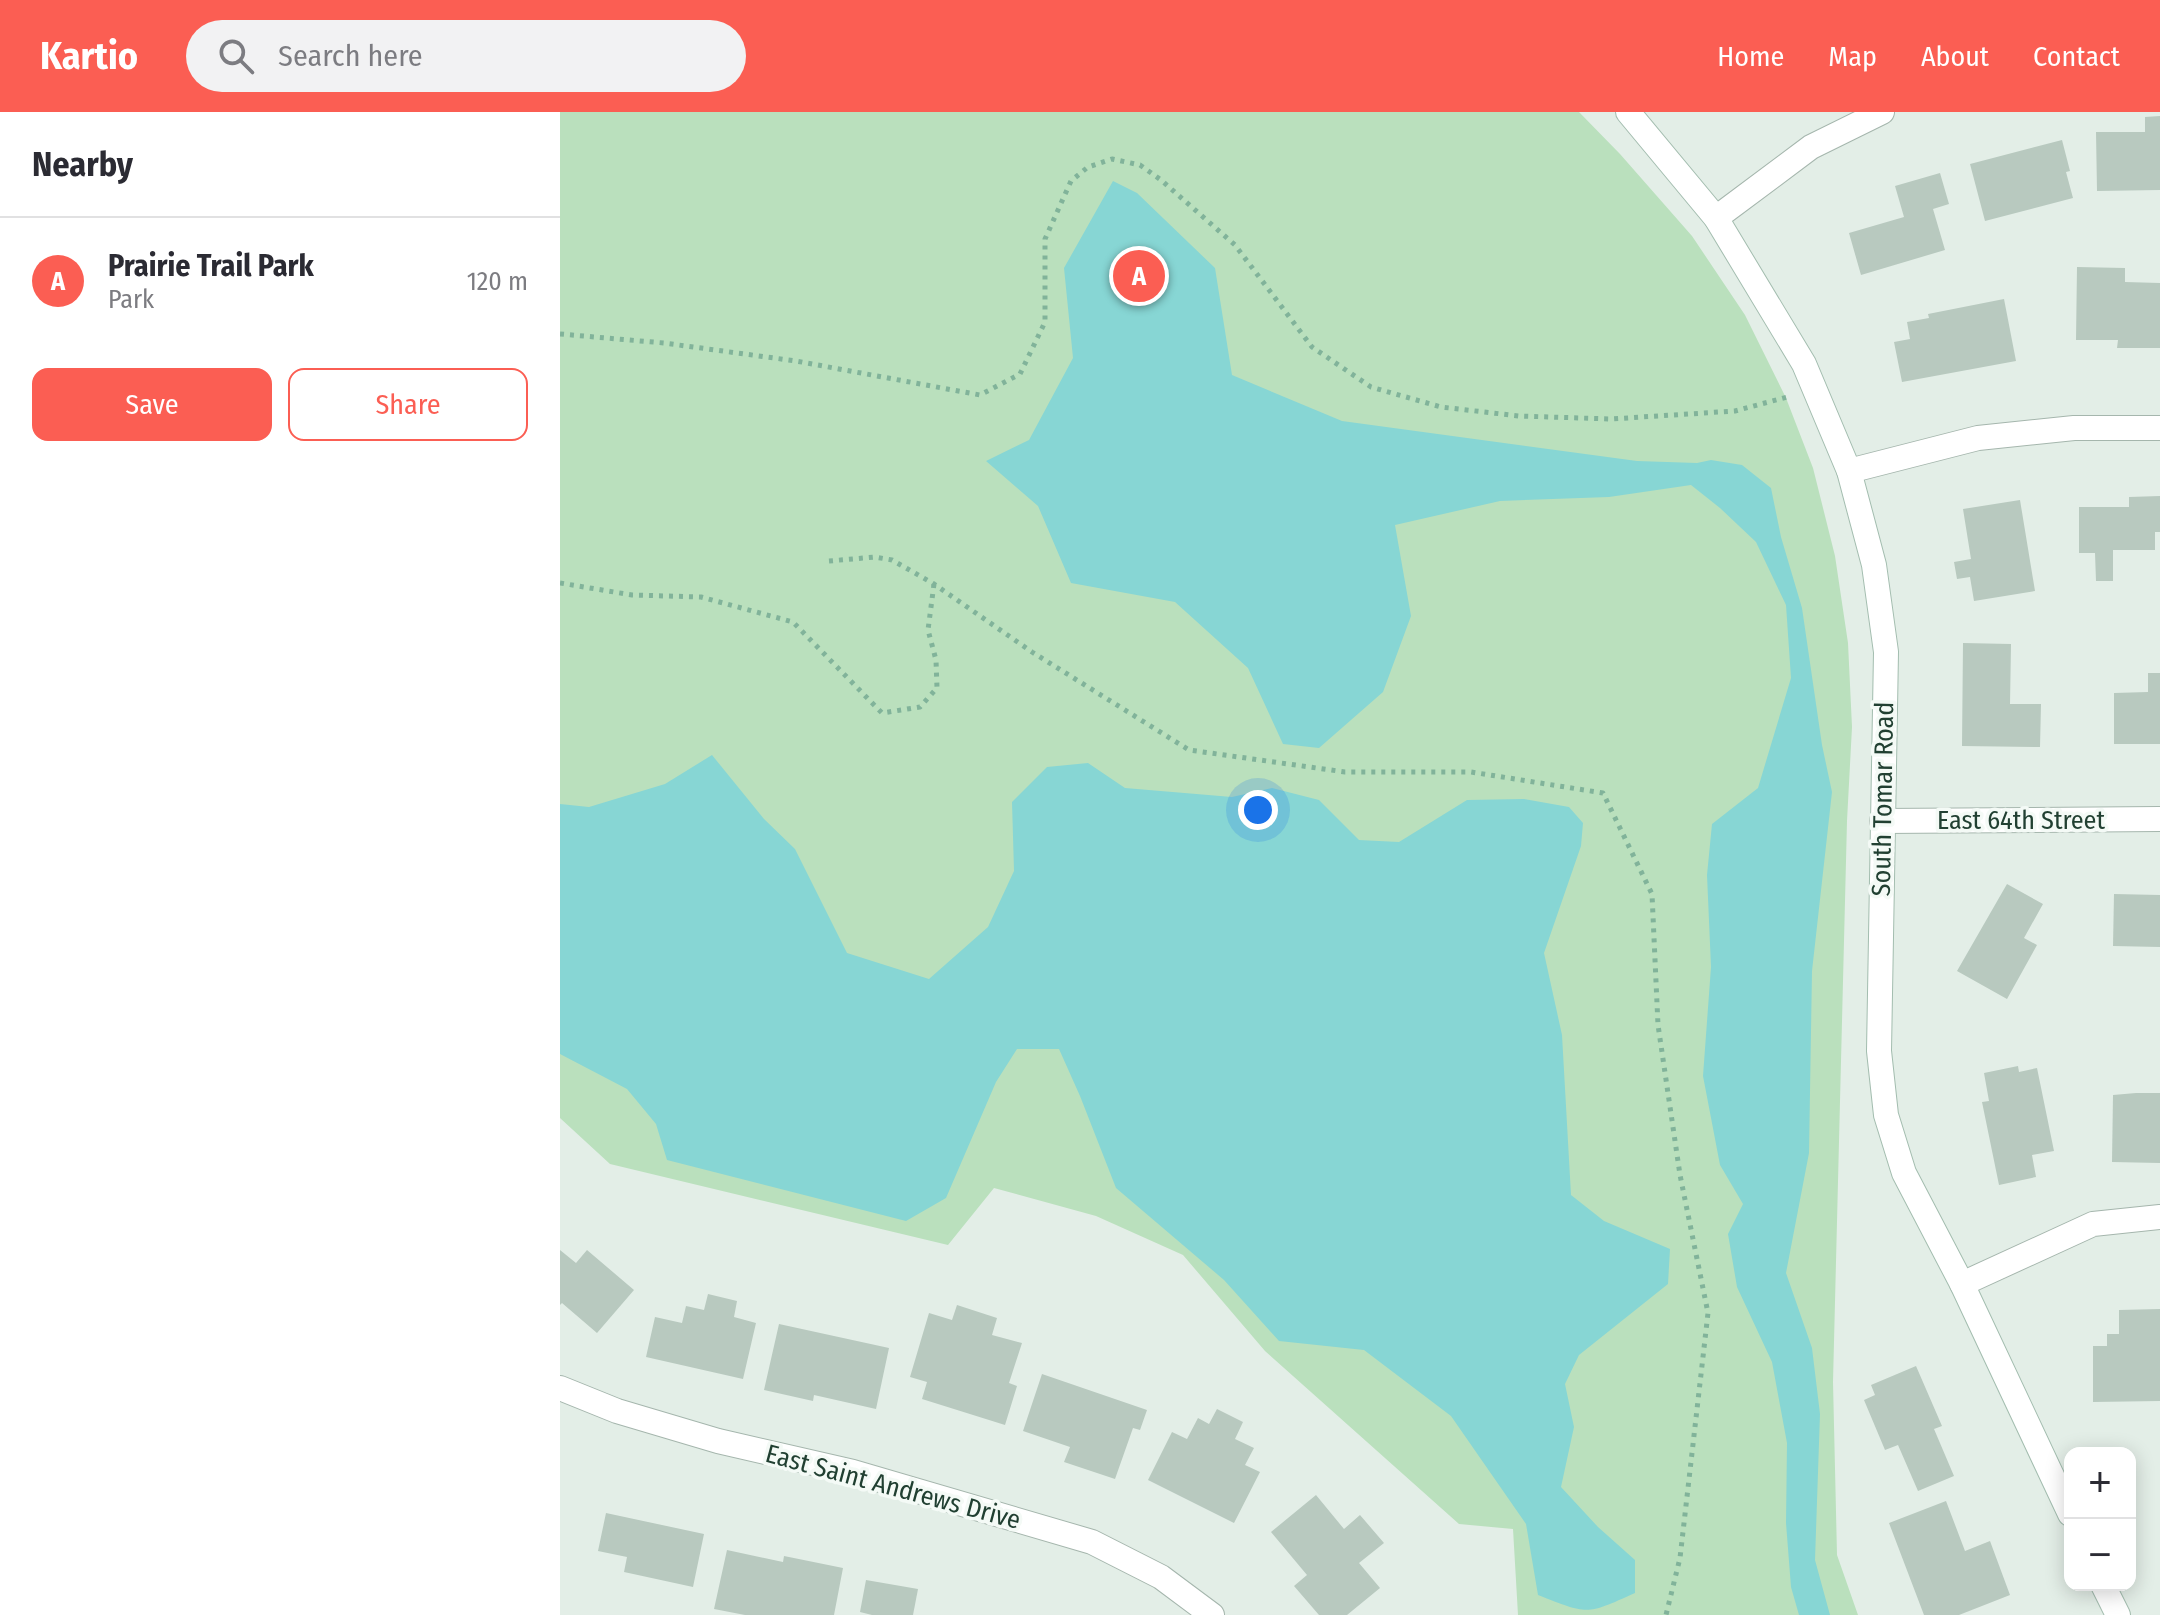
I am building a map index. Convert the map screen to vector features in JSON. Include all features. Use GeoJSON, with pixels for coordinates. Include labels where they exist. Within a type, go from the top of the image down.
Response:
{"type":"FeatureCollection","features":[{"type":"Feature","properties":{"kind":"street","name":"South Tomar Road"},"geometry":{"type":"LineString","coordinates":[[1628,112],[1716,218],[1804,364],[1849,471],[1874,565],[1886,652],[1879,1051],[1886,1115],[1904,1173],[1962,1284],[2064,1501]]}},
{"type":"Feature","properties":{"kind":"street"},"geometry":{"type":"LineString","coordinates":[[1716,218],[1811,147],[1882,112]]}},
{"type":"Feature","properties":{"kind":"street"},"geometry":{"type":"LineString","coordinates":[[1849,471],[1978,438],[2074,428],[2160,428]]}},
{"type":"Feature","properties":{"kind":"street","name":"East 64th Street"},"geometry":{"type":"LineString","coordinates":[[1882,821],[2160,819]]}},
{"type":"Feature","properties":{"kind":"street"},"geometry":{"type":"LineString","coordinates":[[1962,1284],[2093,1224],[2160,1217]]}},
{"type":"Feature","properties":{"kind":"street","name":"East Saint Andrews Drive"},"geometry":{"type":"LineString","coordinates":[[560,1388],[617,1411],[703,1437],[853,1472],[1092,1542],[1161,1577],[1212,1615]]}},
{"type":"Feature","properties":{"kind":"street"},"geometry":{"type":"LineString","coordinates":[[2106,1591],[2118,1615]]}},
{"type":"Feature","properties":{"kind":"path"},"geometry":{"type":"LineString","coordinates":[[560,334],[664,343],[796,361],[980,395],[1020,374],[1045,322],[1045,239],[1071,181],[1088,167],[1112,159],[1140,165],[1235,245],[1312,347],[1371,387],[1441,407],[1519,416],[1611,419],[1735,411],[1815,388]]}},
{"type":"Feature","properties":{"kind":"path"},"geometry":{"type":"LineString","coordinates":[[829,561],[875,557],[892,560],[934,584],[1032,652],[1189,750],[1345,772],[1471,772],[1603,793],[1652,894],[1658,1025],[1680,1175],[1708,1313],[1680,1558],[1666,1615]]}},
{"type":"Feature","properties":{"kind":"path"},"geometry":{"type":"LineString","coordinates":[[560,583],[632,595],[701,597],[793,622],[882,713],[920,707],[937,688],[936,660],[928,630],[934,584]]}},
{"type":"Feature","properties":{"kind":"green space"},"geometry":{"type":"Polygon","coordinates":[[[560,112],[1579,112],[1692,236],[1745,315],[1786,398],[1813,468],[1835,556],[1848,643],[1852,727],[1833,1382],[1837,1555],[1858,1615],[1518,1615],[1513,1529],[1459,1524],[1265,1351],[1183,1255],[1096,1216],[994,1188],[948,1245],[610,1164],[560,1118],[560,112]]]}},
{"type":"Feature","properties":{"kind":"water"},"geometry":{"type":"Polygon","coordinates":[[[1113,181],[1137,193],[1215,268],[1232,375],[1342,421],[1637,461],[1697,463],[1711,460],[1742,465],[1771,488],[1781,537],[1802,608],[1832,792],[1812,971],[1809,1153],[1786,1273],[1812,1348],[1820,1414],[1815,1560],[1830,1615],[1799,1615],[1791,1587],[1786,1523],[1787,1443],[1772,1362],[1737,1287],[1728,1234],[1743,1204],[1720,1165],[1703,1076],[1711,967],[1707,875],[1712,824],[1758,788],[1791,678],[1786,605],[1756,542],[1691,485],[1609,497],[1500,501],[1395,525],[1411,616],[1383,692],[1319,748],[1283,744],[1248,668],[1175,602],[1071,583],[1038,506],[986,461],[1029,440],[1073,358],[1064,268],[1113,181]]]}},
{"type":"Feature","properties":{"kind":"water"},"geometry":{"type":"Polygon","coordinates":[[[712,755],[764,819],[795,849],[847,953],[929,979],[988,927],[1014,871],[1012,802],[1047,767],[1088,763],[1125,788],[1232,797],[1272,788],[1319,800],[1359,840],[1399,842],[1467,800],[1524,799],[1569,807],[1583,823],[1581,846],[1544,953],[1562,1035],[1571,1195],[1604,1221],[1670,1249],[1668,1284],[1579,1355],[1565,1384],[1574,1427],[1561,1487],[1598,1527],[1635,1560],[1635,1593],[1587,1610],[1538,1595],[1526,1524],[1451,1416],[1364,1350],[1279,1341],[1224,1280],[1116,1188],[1059,1049],[1017,1049],[996,1082],[946,1198],[906,1221],[667,1160],[656,1124],[627,1089],[560,1054],[560,804],[589,807],[665,784],[712,755]]]}},
{"type":"Feature","properties":{"kind":"building"},"geometry":{"type":"Polygon","coordinates":[[[2160,116],[2160,190],[2097,191],[2096,132],[2145,132],[2145,117],[2160,116]]]}},
{"type":"Feature","properties":{"kind":"building"},"geometry":{"type":"Polygon","coordinates":[[[2062,140],[2073,198],[1985,221],[1970,164],[2062,140]]]}},
{"type":"Feature","properties":{"kind":"building"},"geometry":{"type":"Polygon","coordinates":[[[1940,173],[1949,204],[1933,209],[1945,250],[1861,275],[1849,233],[1904,217],[1895,186],[1940,173]]]}},
{"type":"Feature","properties":{"kind":"building"},"geometry":{"type":"Polygon","coordinates":[[[2077,267],[2125,268],[2125,282],[2160,283],[2160,348],[2117,348],[2118,340],[2076,340],[2077,267]]]}},
{"type":"Feature","properties":{"kind":"building"},"geometry":{"type":"Polygon","coordinates":[[[2004,299],[2016,361],[1902,382],[1894,342],[1910,339],[1907,322],[1929,318],[1928,314],[2004,299]]]}},
{"type":"Feature","properties":{"kind":"building"},"geometry":{"type":"Polygon","coordinates":[[[2160,496],[2160,532],[2155,532],[2155,550],[2113,550],[2113,581],[2096,581],[2095,553],[2079,553],[2079,507],[2129,507],[2129,497],[2160,496]]]}},
{"type":"Feature","properties":{"kind":"building"},"geometry":{"type":"Polygon","coordinates":[[[2020,500],[2035,591],[1974,601],[1970,577],[1957,579],[1954,562],[1971,559],[1963,509],[2020,500]]]}},
{"type":"Feature","properties":{"kind":"building"},"geometry":{"type":"Polygon","coordinates":[[[1963,643],[2011,644],[2010,704],[2041,704],[2040,747],[1962,746],[1963,643]]]}},
{"type":"Feature","properties":{"kind":"building"},"geometry":{"type":"Polygon","coordinates":[[[2148,673],[2160,673],[2160,744],[2114,744],[2114,693],[2148,692],[2148,673]]]}},
{"type":"Feature","properties":{"kind":"building"},"geometry":{"type":"Polygon","coordinates":[[[2007,884],[2043,904],[2024,938],[2037,945],[2007,999],[1957,971],[2007,884]]]}},
{"type":"Feature","properties":{"kind":"building"},"geometry":{"type":"Polygon","coordinates":[[[2114,894],[2160,895],[2160,947],[2113,946],[2114,894]]]}},
{"type":"Feature","properties":{"kind":"building"},"geometry":{"type":"Polygon","coordinates":[[[2018,1066],[2019,1072],[2037,1068],[2054,1151],[2032,1155],[2036,1177],[1999,1185],[1982,1102],[1989,1101],[1984,1073],[2018,1066]]]}},
{"type":"Feature","properties":{"kind":"building"},"geometry":{"type":"Polygon","coordinates":[[[2160,1093],[2160,1163],[2112,1162],[2113,1095],[2160,1093]]]}},
{"type":"Feature","properties":{"kind":"building"},"geometry":{"type":"Polygon","coordinates":[[[560,1250],[576,1263],[587,1250],[634,1290],[597,1333],[562,1303],[560,1305],[560,1250]]]}},
{"type":"Feature","properties":{"kind":"building"},"geometry":{"type":"Polygon","coordinates":[[[708,1294],[737,1301],[734,1317],[756,1323],[743,1379],[646,1357],[655,1317],[682,1323],[686,1306],[704,1310],[708,1294]]]}},
{"type":"Feature","properties":{"kind":"building"},"geometry":{"type":"Polygon","coordinates":[[[957,1305],[997,1318],[992,1335],[1022,1343],[1009,1383],[1017,1386],[1005,1425],[922,1399],[927,1382],[910,1377],[929,1313],[952,1320],[957,1305]]]}},
{"type":"Feature","properties":{"kind":"building"},"geometry":{"type":"Polygon","coordinates":[[[2160,1309],[2160,1401],[2093,1402],[2093,1346],[2107,1346],[2107,1334],[2119,1334],[2119,1310],[2160,1309]]]}},
{"type":"Feature","properties":{"kind":"building"},"geometry":{"type":"Polygon","coordinates":[[[779,1324],[889,1348],[876,1409],[814,1395],[813,1401],[764,1390],[779,1324]]]}},
{"type":"Feature","properties":{"kind":"building"},"geometry":{"type":"Polygon","coordinates":[[[1916,1366],[1942,1426],[1934,1429],[1954,1476],[1918,1491],[1898,1445],[1885,1450],[1864,1400],[1875,1395],[1871,1385],[1916,1366]]]}},
{"type":"Feature","properties":{"kind":"building"},"geometry":{"type":"Polygon","coordinates":[[[1042,1374],[1147,1410],[1140,1430],[1133,1428],[1115,1479],[1064,1462],[1070,1447],[1023,1431],[1042,1374]]]}},
{"type":"Feature","properties":{"kind":"building"},"geometry":{"type":"Polygon","coordinates":[[[1217,1409],[1243,1422],[1235,1439],[1254,1448],[1245,1465],[1260,1472],[1234,1523],[1148,1480],[1172,1432],[1187,1439],[1198,1418],[1209,1424],[1217,1409]]]}},
{"type":"Feature","properties":{"kind":"building"},"geometry":{"type":"Polygon","coordinates":[[[1316,1495],[1344,1529],[1360,1515],[1384,1543],[1359,1563],[1380,1588],[1347,1615],[1319,1615],[1294,1586],[1307,1575],[1271,1532],[1316,1495]]]}},
{"type":"Feature","properties":{"kind":"building"},"geometry":{"type":"Polygon","coordinates":[[[1946,1501],[1965,1551],[1990,1541],[2010,1595],[1959,1615],[1924,1615],[1889,1523],[1946,1501]]]}},
{"type":"Feature","properties":{"kind":"building"},"geometry":{"type":"Polygon","coordinates":[[[606,1513],[704,1534],[693,1587],[624,1572],[627,1557],[598,1551],[606,1513]]]}},
{"type":"Feature","properties":{"kind":"building"},"geometry":{"type":"Polygon","coordinates":[[[727,1550],[783,1562],[784,1556],[843,1568],[834,1615],[745,1615],[714,1609],[727,1550]]]}},
{"type":"Feature","properties":{"kind":"building"},"geometry":{"type":"Polygon","coordinates":[[[866,1580],[918,1589],[913,1615],[860,1612],[866,1580]]]}},
{"type":"Feature","properties":{"kind":"place","name":"Prairie Trail Park"},"geometry":{"type":"Point","coordinates":[1139,276]}}]}
